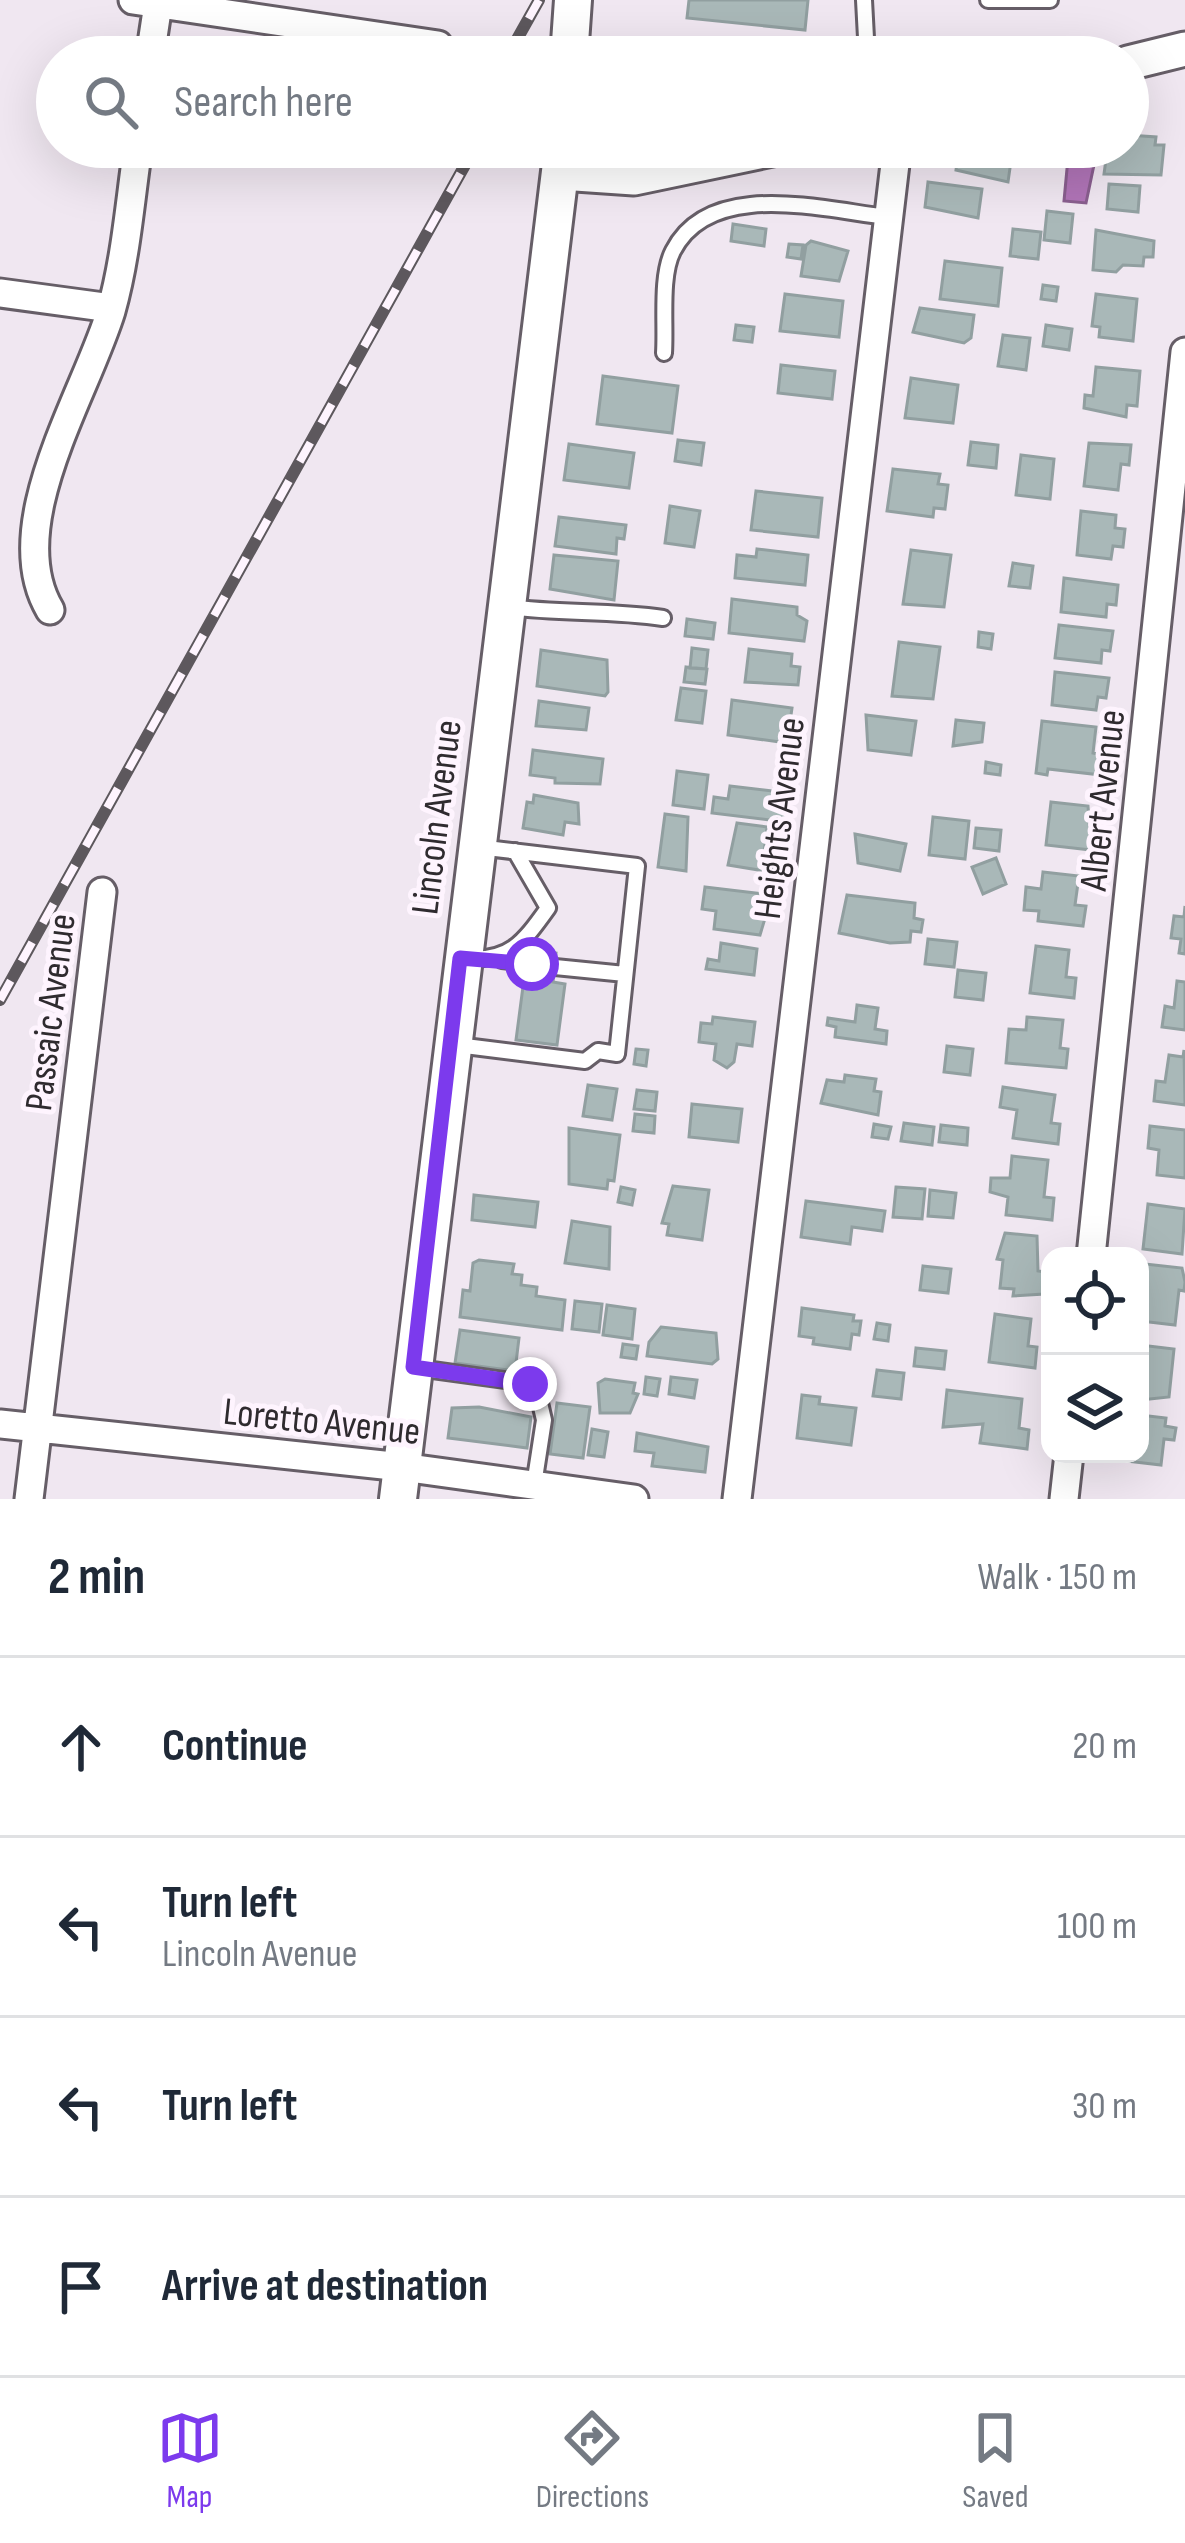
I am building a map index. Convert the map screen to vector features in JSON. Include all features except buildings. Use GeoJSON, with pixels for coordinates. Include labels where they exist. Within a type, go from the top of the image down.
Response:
{"type":"FeatureCollection","features":[{"type":"Feature","properties":{"kind":"main road","name":"Lincoln Avenue"},"geometry":{"type":"LineString","coordinates":[[400,1483],[473,846],[561,168]]}},
{"type":"Feature","properties":{"kind":"street"},"geometry":{"type":"LineString","coordinates":[[148,36],[145,2],[377,36]]}},
{"type":"Feature","properties":{"kind":"street"},"geometry":{"type":"LineString","coordinates":[[1149,58],[1185,49]]}},
{"type":"Feature","properties":{"kind":"street"},"geometry":{"type":"LineString","coordinates":[[50,610],[29,575],[34,488],[45,451],[98,349],[111,308],[134,168]]}},
{"type":"Feature","properties":{"kind":"street"},"geometry":{"type":"LineString","coordinates":[[594,168],[634,178],[682,168]]}},
{"type":"Feature","properties":{"kind":"street","name":"Heights Avenue"},"geometry":{"type":"LineString","coordinates":[[736,1499],[894,168]]}},
{"type":"Feature","properties":{"kind":"street"},"geometry":{"type":"LineString","coordinates":[[0,293],[111,308]]}},
{"type":"Feature","properties":{"kind":"street","name":"Albert Avenue"},"geometry":{"type":"LineString","coordinates":[[1092,1247],[1185,352]]}},
{"type":"Feature","properties":{"kind":"street","name":"Passaic Avenue"},"geometry":{"type":"LineString","coordinates":[[29,1499],[102,892]]}},
{"type":"Feature","properties":{"kind":"street","name":"Loretto Avenue"},"geometry":{"type":"LineString","coordinates":[[0,1424],[400,1483],[534,1485],[634,1499]]}},
{"type":"Feature","properties":{"kind":"street"},"geometry":{"type":"LineString","coordinates":[[1064,1499],[1068,1463]]}},
{"type":"Feature","properties":{"kind":"lane"},"geometry":{"type":"LineString","coordinates":[[864,0],[866,36]]}},
{"type":"Feature","properties":{"kind":"lane"},"geometry":{"type":"LineString","coordinates":[[988,0],[1050,0]]}},
{"type":"Feature","properties":{"kind":"lane"},"geometry":{"type":"LineString","coordinates":[[664,353],[670,254],[693,224],[727,206],[888,217]]}},
{"type":"Feature","properties":{"kind":"lane"},"geometry":{"type":"LineString","coordinates":[[503,606],[571,615],[601,609],[663,618]]}},
{"type":"Feature","properties":{"kind":"lane"},"geometry":{"type":"LineString","coordinates":[[450,1044],[585,1061],[598,1051],[617,1054],[637,866],[473,846]]}},
{"type":"Feature","properties":{"kind":"lane"},"geometry":{"type":"LineString","coordinates":[[498,959],[520,944],[548,908],[515,851]]}},
{"type":"Feature","properties":{"kind":"lane"},"geometry":{"type":"LineString","coordinates":[[460,958],[532,964]]}},
{"type":"Feature","properties":{"kind":"lane"},"geometry":{"type":"LineString","coordinates":[[555,967],[625,974]]}},
{"type":"Feature","properties":{"kind":"lane"},"geometry":{"type":"LineString","coordinates":[[413,1367],[526,1383],[537,1390],[544,1420],[534,1485]]}},
{"type":"Feature","properties":{"kind":"shaded area"},"geometry":{"type":"Polygon","coordinates":[[[1067,168],[1093,168],[1086,203],[1064,201],[1067,168]]]}},
{"type":"Feature","properties":{"kind":"railway"},"geometry":{"type":"LineString","coordinates":[[519,36],[539,0]]}},
{"type":"Feature","properties":{"kind":"railway"},"geometry":{"type":"LineString","coordinates":[[0,1000],[463,168]]}},
{"type":"Feature","properties":{"kind":"route"},"geometry":{"type":"LineString","coordinates":[[530,1384],[413,1367],[460,958],[532,964]]}}]}
